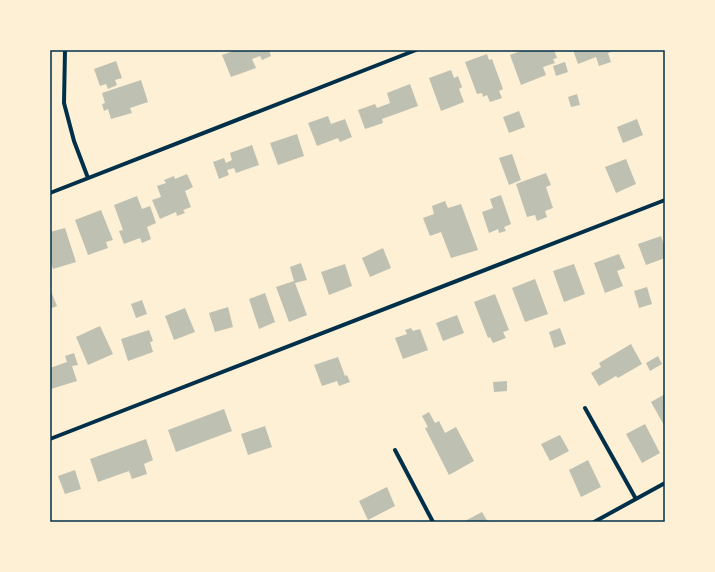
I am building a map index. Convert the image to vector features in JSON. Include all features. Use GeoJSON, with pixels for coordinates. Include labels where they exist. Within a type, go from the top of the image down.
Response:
{"type":"FeatureCollection","features":[{"type":"Feature","properties":{"kind":"street"},"geometry":{"type":"LineString","coordinates":[[65,50],[64,103],[74,141],[88,178]]}},
{"type":"Feature","properties":{"kind":"street"},"geometry":{"type":"LineString","coordinates":[[50,193],[416,50]]}},
{"type":"Feature","properties":{"kind":"street"},"geometry":{"type":"LineString","coordinates":[[50,439],[665,200]]}},
{"type":"Feature","properties":{"kind":"street"},"geometry":{"type":"LineString","coordinates":[[585,408],[636,499]]}},
{"type":"Feature","properties":{"kind":"street"},"geometry":{"type":"LineString","coordinates":[[395,450],[433,522]]}},
{"type":"Feature","properties":{"kind":"street"},"geometry":{"type":"LineString","coordinates":[[594,522],[665,483]]}},
{"type":"Feature","properties":{"kind":"building"},"geometry":{"type":"Polygon","coordinates":[[[236,50],[250,50],[250,52],[255,50],[269,50],[271,56],[262,60],[260,56],[252,59],[256,68],[231,77],[222,55],[236,50]]]}},
{"type":"Feature","properties":{"kind":"building"},"geometry":{"type":"Polygon","coordinates":[[[523,50],[554,50],[557,58],[553,59],[555,63],[543,67],[546,75],[521,85],[510,55],[523,50]]]}},
{"type":"Feature","properties":{"kind":"building"},"geometry":{"type":"Polygon","coordinates":[[[573,50],[610,50],[611,52],[608,53],[611,62],[599,66],[596,57],[578,64],[573,50]]]}},
{"type":"Feature","properties":{"kind":"building"},"geometry":{"type":"Polygon","coordinates":[[[487,54],[489,60],[492,59],[503,89],[499,91],[502,98],[490,102],[487,95],[483,97],[482,93],[477,94],[465,62],[487,54]]]}},
{"type":"Feature","properties":{"kind":"building"},"geometry":{"type":"Polygon","coordinates":[[[116,61],[122,78],[115,80],[117,85],[108,89],[106,84],[100,86],[94,69],[116,61]]]}},
{"type":"Feature","properties":{"kind":"building"},"geometry":{"type":"Polygon","coordinates":[[[565,62],[568,72],[556,76],[553,66],[565,62]]]}},
{"type":"Feature","properties":{"kind":"building"},"geometry":{"type":"Polygon","coordinates":[[[451,70],[454,78],[458,76],[462,87],[459,89],[464,102],[441,111],[429,78],[451,70]]]}},
{"type":"Feature","properties":{"kind":"building"},"geometry":{"type":"Polygon","coordinates":[[[141,80],[148,102],[130,108],[132,113],[111,119],[108,109],[104,111],[102,104],[105,103],[102,93],[141,80]]]}},
{"type":"Feature","properties":{"kind":"building"},"geometry":{"type":"Polygon","coordinates":[[[410,84],[418,106],[382,119],[383,123],[365,129],[358,110],[375,104],[377,108],[390,103],[387,93],[410,84]]]}},
{"type":"Feature","properties":{"kind":"building"},"geometry":{"type":"Polygon","coordinates":[[[577,94],[580,105],[571,107],[568,97],[577,94]]]}},
{"type":"Feature","properties":{"kind":"building"},"geometry":{"type":"Polygon","coordinates":[[[519,111],[525,127],[509,133],[503,117],[519,111]]]}},
{"type":"Feature","properties":{"kind":"building"},"geometry":{"type":"Polygon","coordinates":[[[328,116],[331,124],[345,119],[352,137],[340,142],[338,138],[317,146],[308,123],[328,116]]]}},
{"type":"Feature","properties":{"kind":"building"},"geometry":{"type":"Polygon","coordinates":[[[637,119],[643,135],[623,143],[617,127],[637,119]]]}},
{"type":"Feature","properties":{"kind":"building"},"geometry":{"type":"Polygon","coordinates":[[[297,134],[304,156],[278,165],[270,143],[297,134]]]}},
{"type":"Feature","properties":{"kind":"building"},"geometry":{"type":"Polygon","coordinates":[[[252,145],[259,165],[236,173],[234,168],[227,170],[229,175],[219,179],[213,162],[224,158],[226,163],[232,160],[230,153],[252,145]]]}},
{"type":"Feature","properties":{"kind":"building"},"geometry":{"type":"Polygon","coordinates":[[[512,154],[521,180],[509,185],[499,158],[512,154]]]}},
{"type":"Feature","properties":{"kind":"building"},"geometry":{"type":"Polygon","coordinates":[[[626,159],[636,184],[616,193],[605,167],[626,159]]]}},
{"type":"Feature","properties":{"kind":"building"},"geometry":{"type":"Polygon","coordinates":[[[546,173],[551,185],[546,187],[553,208],[545,211],[547,217],[537,221],[535,215],[527,217],[516,184],[546,173]]]}},
{"type":"Feature","properties":{"kind":"building"},"geometry":{"type":"Polygon","coordinates":[[[187,174],[193,187],[185,191],[191,207],[183,210],[185,213],[177,216],[176,212],[160,219],[152,200],[161,197],[157,186],[166,183],[164,180],[174,176],[175,179],[187,174]]]}},
{"type":"Feature","properties":{"kind":"building"},"geometry":{"type":"Polygon","coordinates":[[[501,195],[511,224],[504,227],[506,231],[499,233],[498,229],[489,233],[482,212],[493,208],[490,199],[501,195]]]}},
{"type":"Feature","properties":{"kind":"building"},"geometry":{"type":"Polygon","coordinates":[[[137,196],[142,209],[150,206],[156,223],[147,227],[151,239],[142,243],[140,238],[124,244],[119,231],[123,230],[114,205],[137,196]]]}},
{"type":"Feature","properties":{"kind":"building"},"geometry":{"type":"Polygon","coordinates":[[[445,201],[448,208],[461,204],[478,250],[451,258],[441,232],[430,236],[423,218],[434,214],[432,206],[445,201]]]}},
{"type":"Feature","properties":{"kind":"building"},"geometry":{"type":"Polygon","coordinates":[[[101,210],[113,240],[106,242],[108,248],[88,255],[75,220],[101,210]]]}},
{"type":"Feature","properties":{"kind":"building"},"geometry":{"type":"Polygon","coordinates":[[[65,228],[76,262],[53,269],[50,260],[50,232],[65,228]]]}},
{"type":"Feature","properties":{"kind":"building"},"geometry":{"type":"Polygon","coordinates":[[[661,236],[665,248],[665,258],[646,265],[638,244],[661,236]]]}},
{"type":"Feature","properties":{"kind":"building"},"geometry":{"type":"Polygon","coordinates":[[[383,248],[391,268],[370,277],[362,258],[383,248]]]}},
{"type":"Feature","properties":{"kind":"building"},"geometry":{"type":"Polygon","coordinates":[[[619,254],[625,268],[617,271],[623,286],[605,293],[594,263],[619,254]]]}},
{"type":"Feature","properties":{"kind":"building"},"geometry":{"type":"Polygon","coordinates":[[[301,263],[307,280],[295,283],[307,315],[289,322],[276,287],[294,281],[290,267],[301,263]]]}},
{"type":"Feature","properties":{"kind":"building"},"geometry":{"type":"Polygon","coordinates":[[[345,264],[352,286],[329,295],[321,272],[345,264]]]}},
{"type":"Feature","properties":{"kind":"building"},"geometry":{"type":"Polygon","coordinates":[[[574,264],[585,294],[564,302],[553,271],[574,264]]]}},
{"type":"Feature","properties":{"kind":"building"},"geometry":{"type":"Polygon","coordinates":[[[535,279],[548,314],[525,322],[512,288],[535,279]]]}},
{"type":"Feature","properties":{"kind":"building"},"geometry":{"type":"Polygon","coordinates":[[[647,287],[652,304],[639,308],[634,291],[647,287]]]}},
{"type":"Feature","properties":{"kind":"building"},"geometry":{"type":"Polygon","coordinates":[[[50,289],[57,306],[50,309],[50,289]]]}},
{"type":"Feature","properties":{"kind":"building"},"geometry":{"type":"Polygon","coordinates":[[[265,293],[275,322],[259,329],[249,299],[265,293]]]}},
{"type":"Feature","properties":{"kind":"building"},"geometry":{"type":"Polygon","coordinates":[[[495,294],[509,330],[503,332],[506,338],[493,343],[490,337],[488,338],[474,302],[495,294]]]}},
{"type":"Feature","properties":{"kind":"building"},"geometry":{"type":"Polygon","coordinates":[[[142,300],[147,314],[136,318],[131,304],[142,300]]]}},
{"type":"Feature","properties":{"kind":"building"},"geometry":{"type":"Polygon","coordinates":[[[228,307],[233,327],[215,332],[209,313],[228,307]]]}},
{"type":"Feature","properties":{"kind":"building"},"geometry":{"type":"Polygon","coordinates":[[[185,308],[195,332],[174,340],[165,316],[185,308]]]}},
{"type":"Feature","properties":{"kind":"building"},"geometry":{"type":"Polygon","coordinates":[[[457,315],[464,333],[443,341],[436,323],[457,315]]]}},
{"type":"Feature","properties":{"kind":"building"},"geometry":{"type":"Polygon","coordinates":[[[100,326],[113,354],[88,365],[76,337],[100,326]]]}},
{"type":"Feature","properties":{"kind":"building"},"geometry":{"type":"Polygon","coordinates":[[[411,328],[413,331],[420,329],[428,350],[403,359],[395,338],[407,334],[405,330],[411,328]]]}},
{"type":"Feature","properties":{"kind":"building"},"geometry":{"type":"Polygon","coordinates":[[[560,328],[566,344],[554,348],[549,332],[560,328]]]}},
{"type":"Feature","properties":{"kind":"building"},"geometry":{"type":"Polygon","coordinates":[[[149,330],[153,341],[150,342],[153,352],[128,361],[121,339],[149,330]]]}},
{"type":"Feature","properties":{"kind":"building"},"geometry":{"type":"Polygon","coordinates":[[[631,344],[642,364],[618,378],[616,376],[599,386],[591,373],[601,367],[599,363],[631,344]]]}},
{"type":"Feature","properties":{"kind":"building"},"geometry":{"type":"Polygon","coordinates":[[[74,353],[78,365],[72,366],[77,381],[51,389],[50,368],[67,362],[65,356],[74,353]]]}},
{"type":"Feature","properties":{"kind":"building"},"geometry":{"type":"Polygon","coordinates":[[[658,356],[662,364],[650,371],[646,363],[658,356]]]}},
{"type":"Feature","properties":{"kind":"building"},"geometry":{"type":"Polygon","coordinates":[[[338,357],[345,376],[347,375],[350,382],[339,386],[337,381],[322,386],[314,365],[338,357]]]}},
{"type":"Feature","properties":{"kind":"building"},"geometry":{"type":"Polygon","coordinates":[[[507,381],[507,391],[494,392],[493,382],[507,381]]]}},
{"type":"Feature","properties":{"kind":"building"},"geometry":{"type":"Polygon","coordinates":[[[665,394],[665,427],[651,402],[665,394]]]}},
{"type":"Feature","properties":{"kind":"building"},"geometry":{"type":"Polygon","coordinates":[[[224,409],[232,431],[176,452],[168,430],[224,409]]]}},
{"type":"Feature","properties":{"kind":"building"},"geometry":{"type":"Polygon","coordinates":[[[429,412],[435,423],[439,421],[445,433],[456,427],[474,461],[449,475],[425,428],[428,427],[422,416],[429,412]]]}},
{"type":"Feature","properties":{"kind":"building"},"geometry":{"type":"Polygon","coordinates":[[[645,424],[660,453],[642,463],[626,434],[645,424]]]}},
{"type":"Feature","properties":{"kind":"building"},"geometry":{"type":"Polygon","coordinates":[[[265,426],[272,447],[248,455],[241,434],[265,426]]]}},
{"type":"Feature","properties":{"kind":"building"},"geometry":{"type":"Polygon","coordinates":[[[560,435],[569,451],[550,461],[541,444],[560,435]]]}},
{"type":"Feature","properties":{"kind":"building"},"geometry":{"type":"Polygon","coordinates":[[[146,439],[153,460],[144,464],[147,474],[132,479],[129,471],[98,482],[90,459],[146,439]]]}},
{"type":"Feature","properties":{"kind":"building"},"geometry":{"type":"Polygon","coordinates":[[[588,460],[601,487],[581,497],[569,470],[588,460]]]}},
{"type":"Feature","properties":{"kind":"building"},"geometry":{"type":"Polygon","coordinates":[[[75,470],[81,489],[65,494],[58,476],[75,470]]]}},
{"type":"Feature","properties":{"kind":"building"},"geometry":{"type":"Polygon","coordinates":[[[387,487],[395,506],[368,520],[359,501],[387,487]]]}},
{"type":"Feature","properties":{"kind":"building"},"geometry":{"type":"Polygon","coordinates":[[[482,512],[488,522],[463,522],[482,512]]]}}]}
